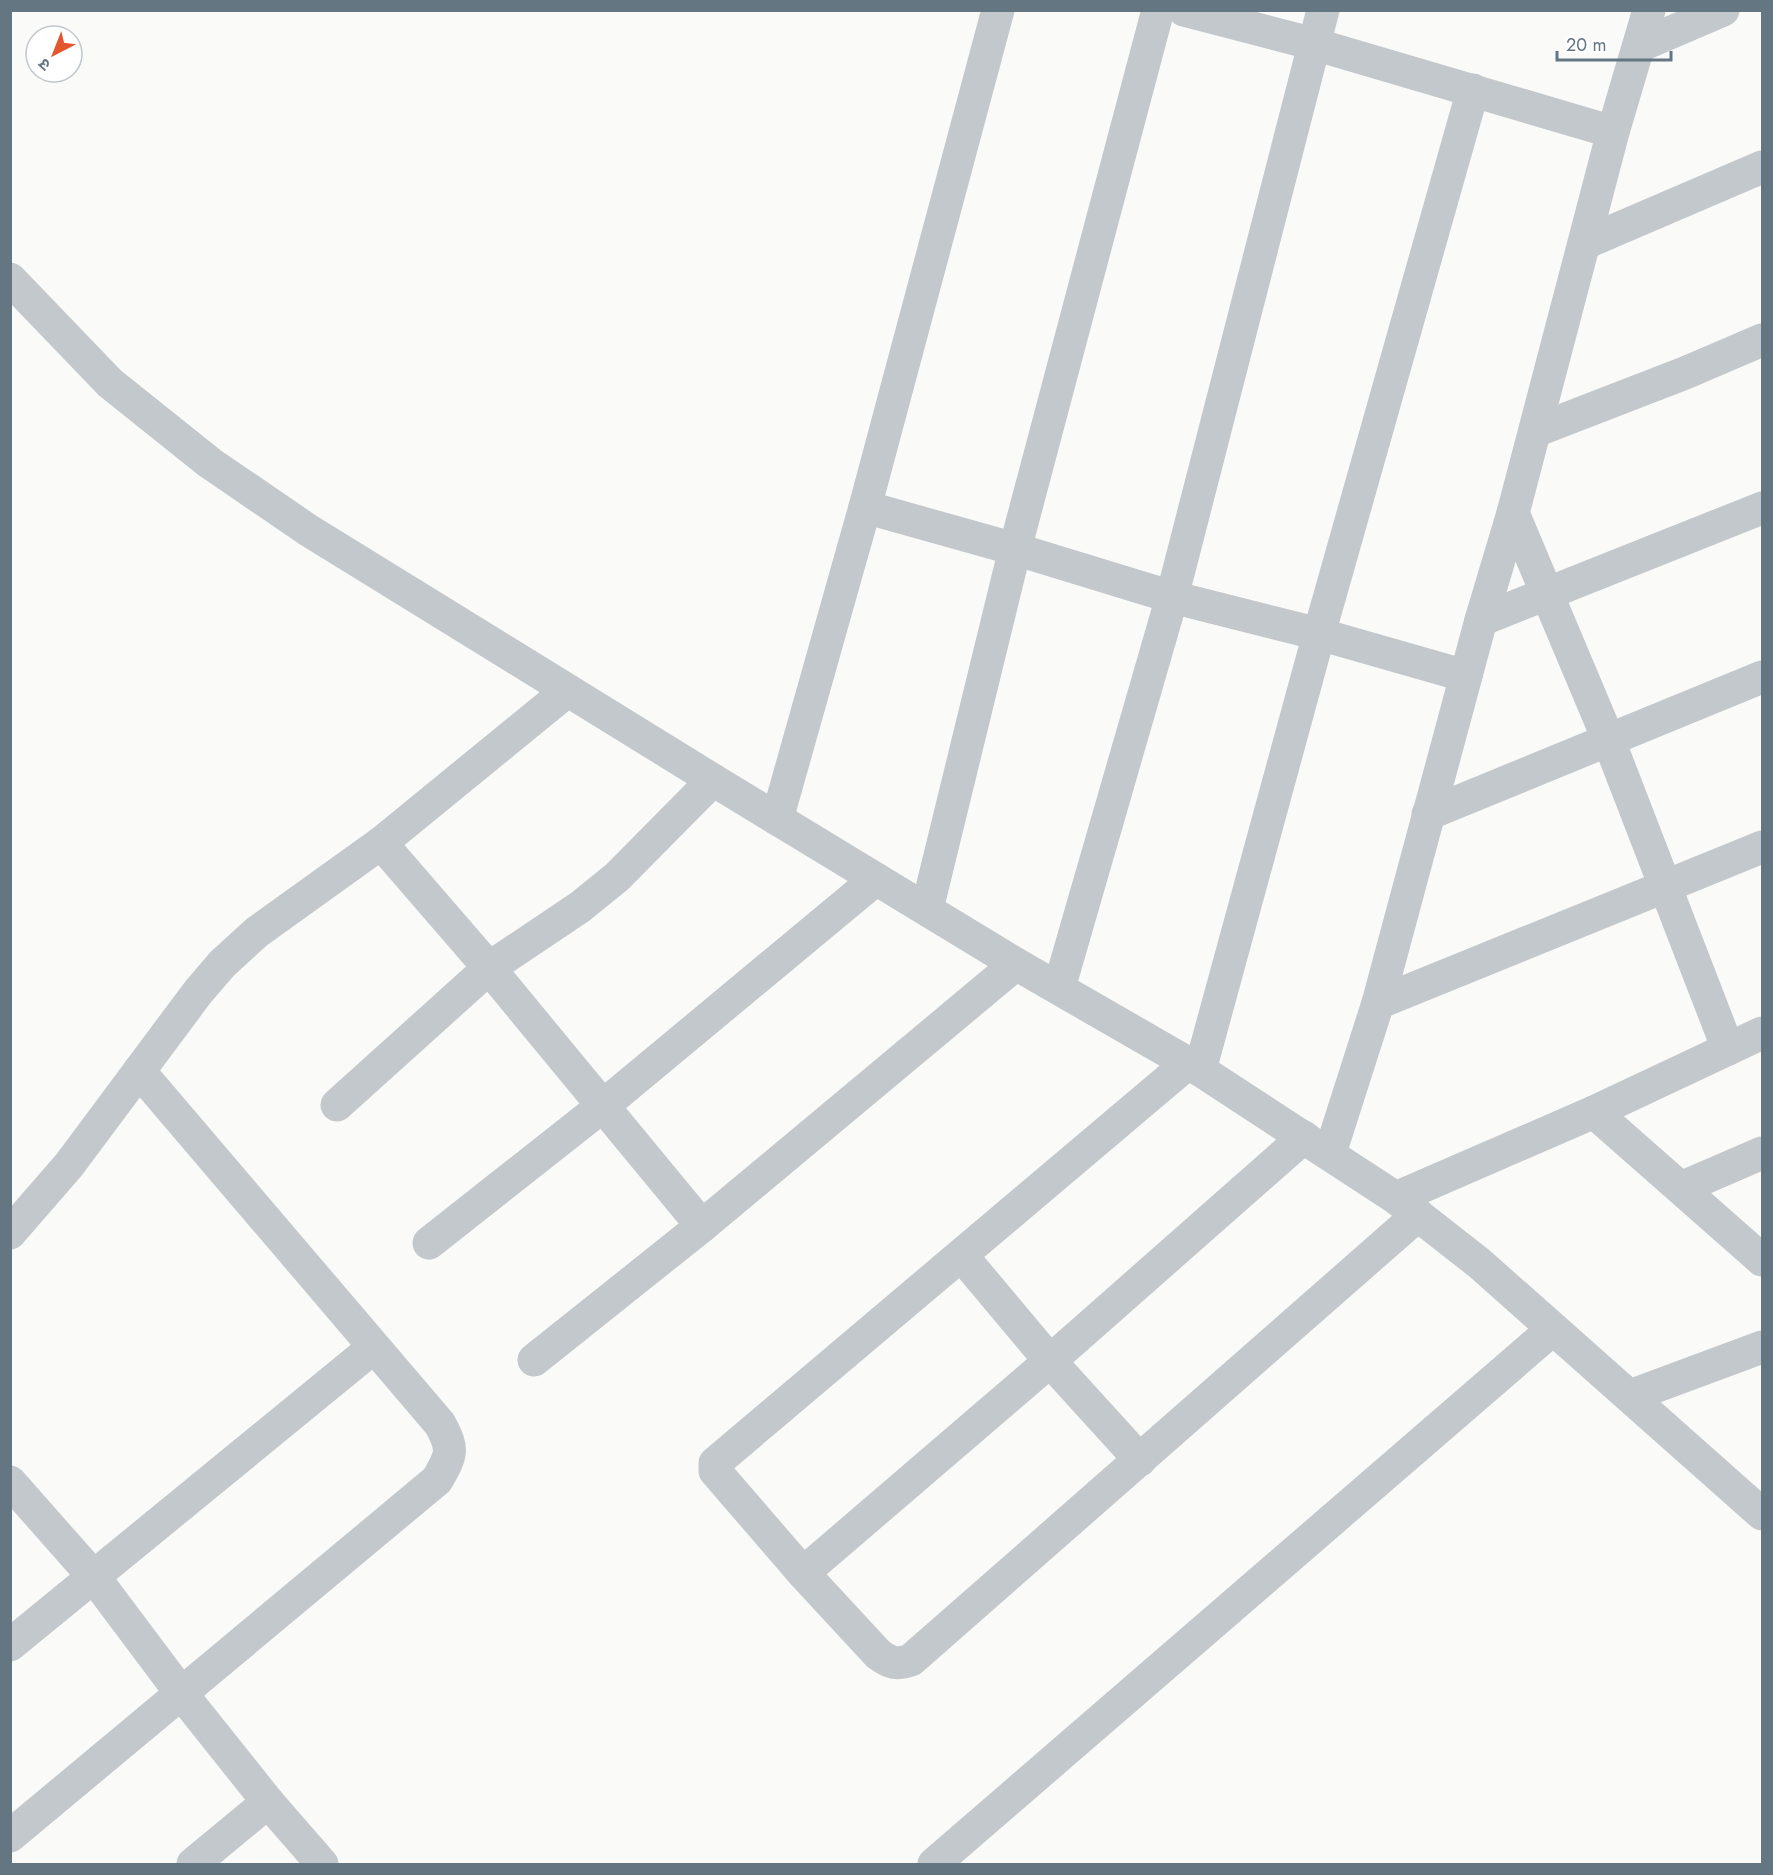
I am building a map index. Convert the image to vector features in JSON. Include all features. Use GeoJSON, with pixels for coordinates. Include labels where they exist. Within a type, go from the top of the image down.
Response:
{"type":"FeatureCollection","features":[{"type":"Feature","properties":{"kind":"street"},"geometry":{"type":"LineString","coordinates":[[777,819],[865,507],[998,10]]}},
{"type":"Feature","properties":{"kind":"street"},"geometry":{"type":"LineString","coordinates":[[927,909],[1015,549],[1158,10]]}},
{"type":"Feature","properties":{"kind":"street"},"geometry":{"type":"LineString","coordinates":[[1184,10],[1314,44],[1614,132]]}},
{"type":"Feature","properties":{"kind":"street"},"geometry":{"type":"LineString","coordinates":[[1059,988],[1172,597],[1323,10]]}},
{"type":"Feature","properties":{"kind":"street"},"geometry":{"type":"LineString","coordinates":[[803,1573],[1050,1361],[1317,1145],[1378,1003],[1649,10]]}},
{"type":"Feature","properties":{"kind":"street"},"geometry":{"type":"LineString","coordinates":[[1639,46],[1723,10]]}},
{"type":"Feature","properties":{"kind":"street"},"geometry":{"type":"LineString","coordinates":[[1473,90],[1319,634],[1193,1067],[962,1256],[715,1463],[715,1471],[803,1573],[878,1654],[887,1661],[900,1664],[911,1660],[1140,1460],[1407,1206],[1594,1112],[1762,1033]]}},
{"type":"Feature","properties":{"kind":"street"},"geometry":{"type":"LineString","coordinates":[[1585,243],[1762,167]]}},
{"type":"Feature","properties":{"kind":"street"},"geometry":{"type":"LineString","coordinates":[[10,279],[110,383],[210,463],[308,530],[777,819],[1016,964],[1193,1067],[1317,1145],[1407,1206],[1479,1263],[1762,1514]]}},
{"type":"Feature","properties":{"kind":"street"},"geometry":{"type":"LineString","coordinates":[[1535,431],[1685,373],[1762,340]]}},
{"type":"Feature","properties":{"kind":"street"},"geometry":{"type":"LineString","coordinates":[[865,507],[1015,549],[1172,597],[1319,634],[1466,676]]}},
{"type":"Feature","properties":{"kind":"street"},"geometry":{"type":"LineString","coordinates":[[1481,620],[1762,508]]}},
{"type":"Feature","properties":{"kind":"street"},"geometry":{"type":"LineString","coordinates":[[1513,513],[1609,741],[1728,1049]]}},
{"type":"Feature","properties":{"kind":"street"},"geometry":{"type":"LineString","coordinates":[[1428,814],[1762,677]]}},
{"type":"Feature","properties":{"kind":"street"},"geometry":{"type":"LineString","coordinates":[[10,1233],[69,1165],[198,992],[222,964],[257,932],[381,843],[567,691]]}},
{"type":"Feature","properties":{"kind":"street"},"geometry":{"type":"LineString","coordinates":[[337,1105],[489,968],[580,907],[617,877],[713,780]]}},
{"type":"Feature","properties":{"kind":"street"},"geometry":{"type":"LineString","coordinates":[[381,843],[604,1105],[702,1226]]}},
{"type":"Feature","properties":{"kind":"street"},"geometry":{"type":"LineString","coordinates":[[1378,1003],[1762,847]]}},
{"type":"Feature","properties":{"kind":"street"},"geometry":{"type":"LineString","coordinates":[[429,1243],[604,1105],[876,879]]}},
{"type":"Feature","properties":{"kind":"street"},"geometry":{"type":"LineString","coordinates":[[534,1360],[702,1226],[1016,964]]}},
{"type":"Feature","properties":{"kind":"street"},"geometry":{"type":"LineString","coordinates":[[10,1836],[437,1480],[447,1462],[450,1443],[440,1424],[139,1071]]}},
{"type":"Feature","properties":{"kind":"street"},"geometry":{"type":"LineString","coordinates":[[1594,1112],[1762,1260]]}},
{"type":"Feature","properties":{"kind":"street"},"geometry":{"type":"LineString","coordinates":[[1681,1188],[1762,1153]]}},
{"type":"Feature","properties":{"kind":"street"},"geometry":{"type":"LineString","coordinates":[[962,1256],[1050,1361],[1140,1460]]}},
{"type":"Feature","properties":{"kind":"street"},"geometry":{"type":"LineString","coordinates":[[934,1864],[1553,1329]]}},
{"type":"Feature","properties":{"kind":"street"},"geometry":{"type":"LineString","coordinates":[[10,1645],[374,1347]]}},
{"type":"Feature","properties":{"kind":"street"},"geometry":{"type":"LineString","coordinates":[[1630,1396],[1762,1347]]}},
{"type":"Feature","properties":{"kind":"street"},"geometry":{"type":"LineString","coordinates":[[10,1482],[94,1576],[181,1693],[268,1802],[322,1864]]}},
{"type":"Feature","properties":{"kind":"street"},"geometry":{"type":"LineString","coordinates":[[193,1864],[268,1802]]}}]}
